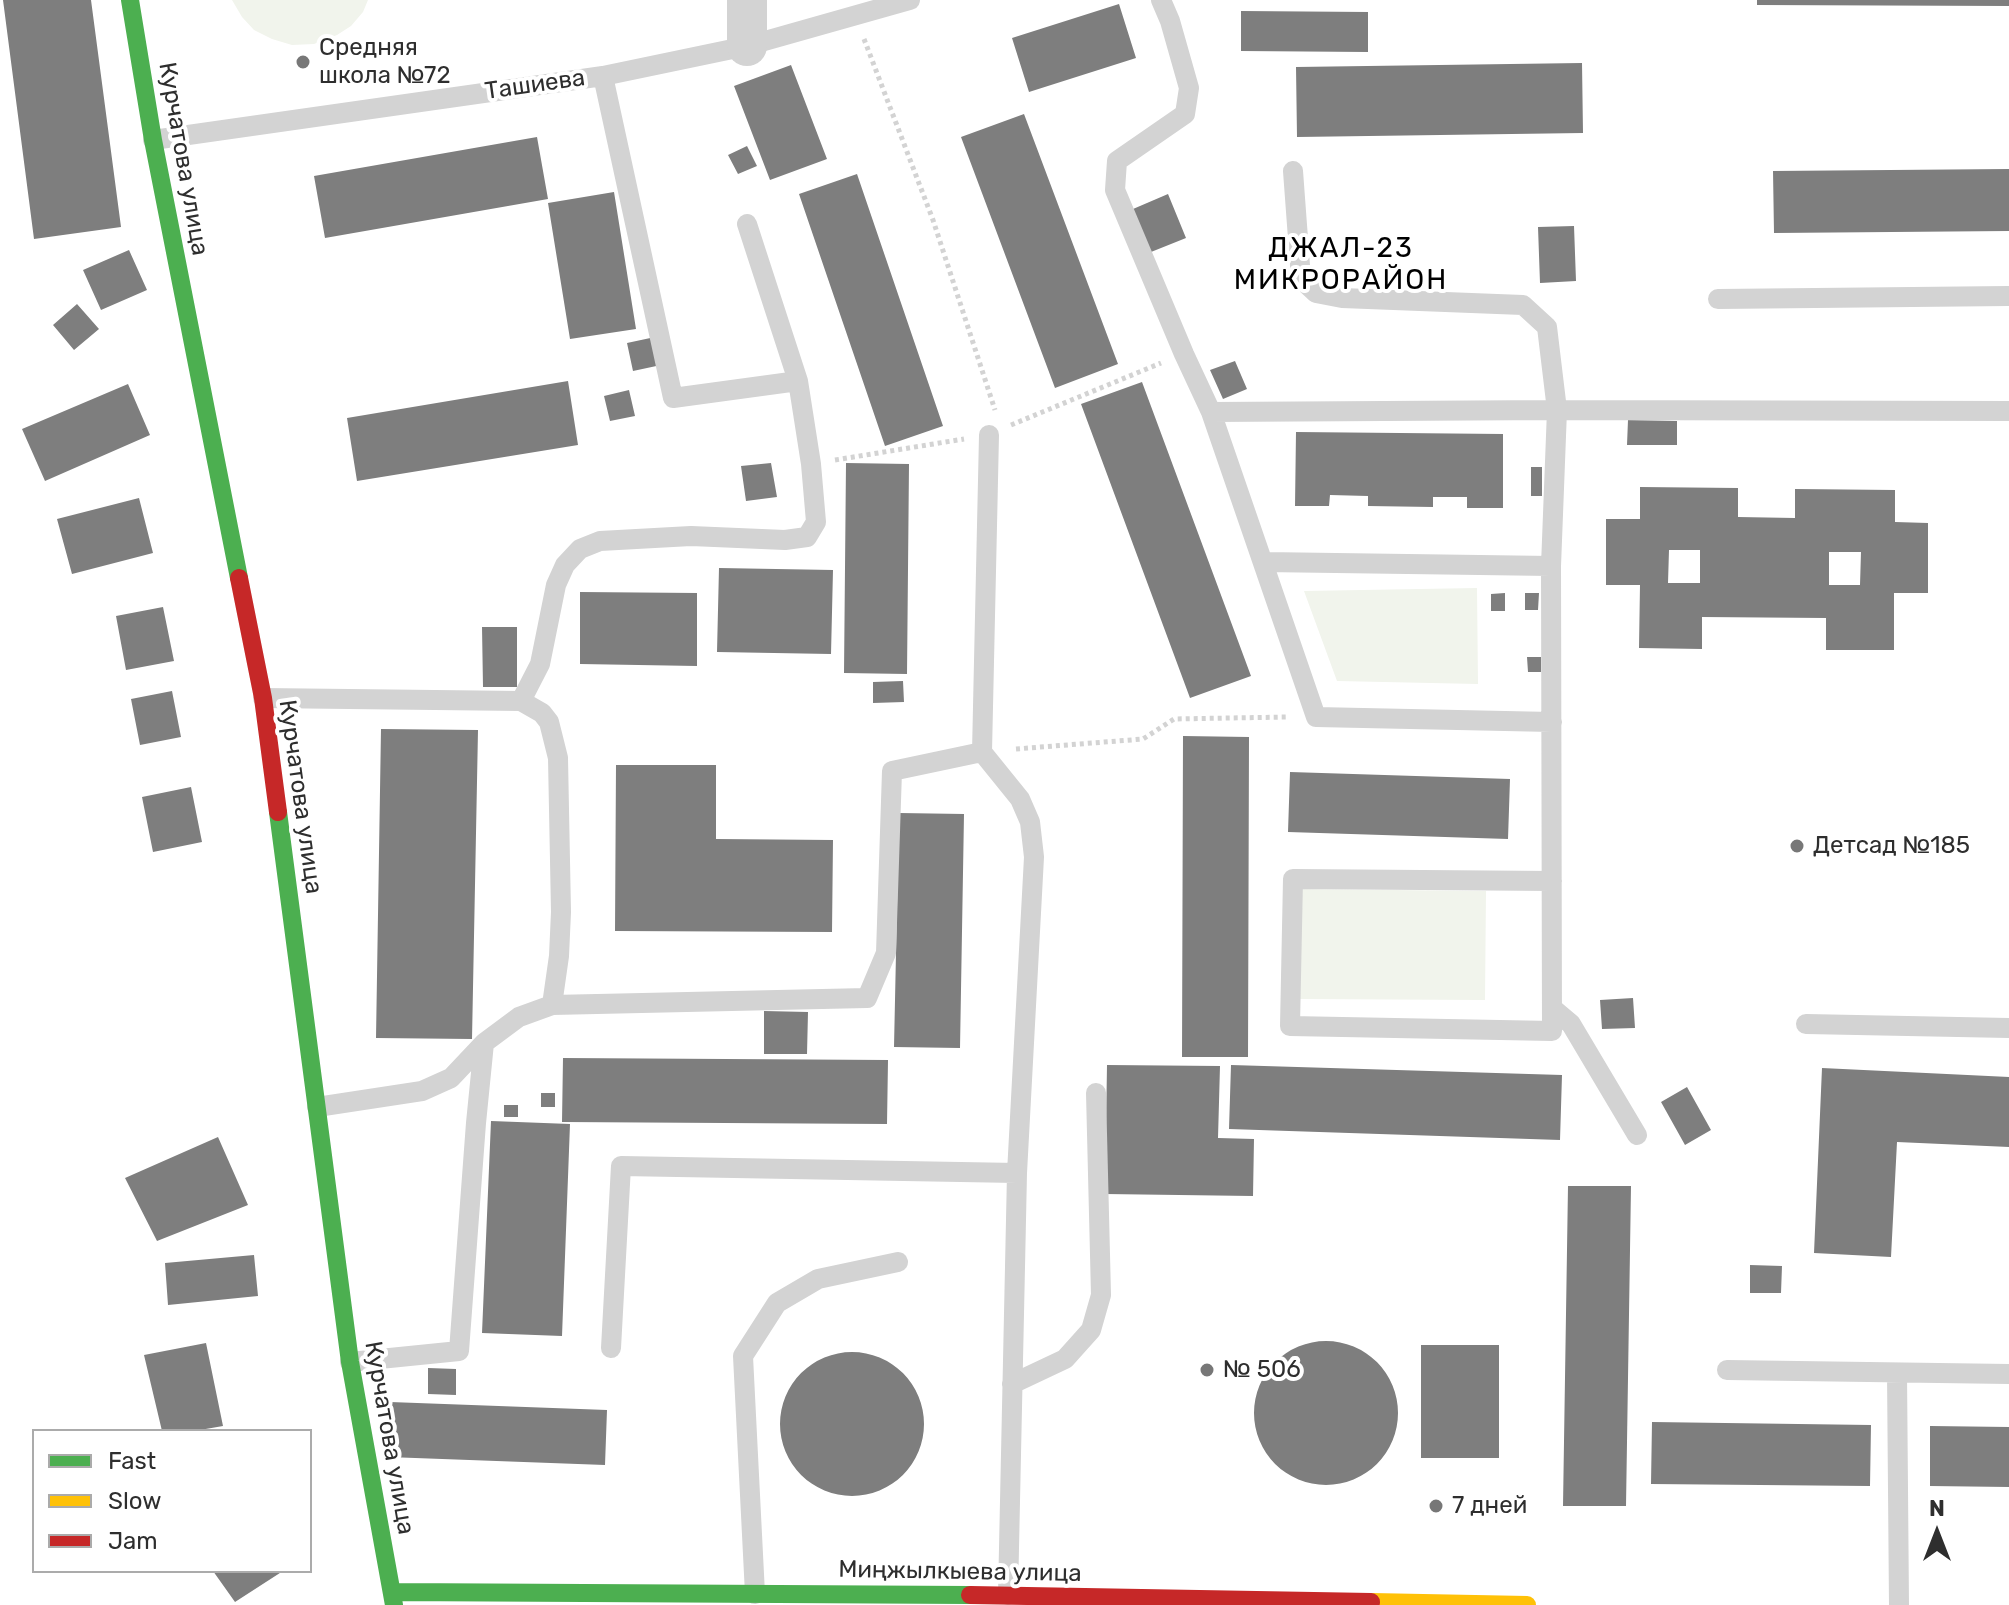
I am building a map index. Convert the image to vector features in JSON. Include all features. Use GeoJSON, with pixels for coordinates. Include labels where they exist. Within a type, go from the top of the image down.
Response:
{"type":"FeatureCollection","features":[{"type":"Feature","properties":{"kind":"street","name":"Курчатова улица"},"geometry":{"type":"LineString","coordinates":[[130,0],[153,140],[263,698],[350,1362],[393,1598]]}},
{"type":"Feature","properties":{"kind":"street"},"geometry":{"type":"LineString","coordinates":[[747,0],[747,46]]}},
{"type":"Feature","properties":{"kind":"street","name":"Миңжылкыева улица"},"geometry":{"type":"LineString","coordinates":[[393,1598],[1008,1595],[1160,1602],[1527,1605]]}},
{"type":"Feature","properties":{"kind":"lane","name":"Ташиева"},"geometry":{"type":"LineString","coordinates":[[153,140],[603,76],[747,46],[910,0]]}},
{"type":"Feature","properties":{"kind":"lane"},"geometry":{"type":"LineString","coordinates":[[1161,0],[1189,88],[1185,114],[1117,161],[1115,190],[1211,412],[1316,717],[1552,722]]}},
{"type":"Feature","properties":{"kind":"lane"},"geometry":{"type":"LineString","coordinates":[[603,76],[673,398],[798,381]]}},
{"type":"Feature","properties":{"kind":"lane"},"geometry":{"type":"LineString","coordinates":[[1293,171],[1301,279],[1316,293],[1342,298],[1523,305],[1547,327],[1557,410],[1551,566],[1552,722],[1552,881],[1552,1031],[1290,1026],[1293,879],[1552,881]]}},
{"type":"Feature","properties":{"kind":"lane"},"geometry":{"type":"LineString","coordinates":[[521,701],[540,664],[556,585],[565,565],[580,549],[600,541],[691,536],[785,540],[807,537],[816,522],[798,381],[747,224]]}},
{"type":"Feature","properties":{"kind":"lane"},"geometry":{"type":"LineString","coordinates":[[1718,299],[2009,296]]}},
{"type":"Feature","properties":{"kind":"lane"},"geometry":{"type":"LineString","coordinates":[[1211,412],[2009,411]]}},
{"type":"Feature","properties":{"kind":"lane"},"geometry":{"type":"LineString","coordinates":[[989,435],[982,752],[1020,799],[1030,822],[1034,857],[1017,1173],[1008,1595]]}},
{"type":"Feature","properties":{"kind":"lane"},"geometry":{"type":"LineString","coordinates":[[1264,562],[1551,566]]}},
{"type":"Feature","properties":{"kind":"lane"},"geometry":{"type":"LineString","coordinates":[[263,698],[521,701],[542,713],[549,722],[558,758],[561,912],[552,1005]]}},
{"type":"Feature","properties":{"kind":"lane"},"geometry":{"type":"LineString","coordinates":[[317,1107],[422,1091],[451,1078],[484,1043],[519,1017],[552,1005],[867,998],[886,953],[892,771],[982,752]]}},
{"type":"Feature","properties":{"kind":"lane"},"geometry":{"type":"LineString","coordinates":[[1552,1008],[1571,1024],[1637,1135]]}},
{"type":"Feature","properties":{"kind":"lane"},"geometry":{"type":"LineString","coordinates":[[1806,1024],[2009,1028]]}},
{"type":"Feature","properties":{"kind":"lane"},"geometry":{"type":"LineString","coordinates":[[350,1362],[459,1351],[484,1043]]}},
{"type":"Feature","properties":{"kind":"lane"},"geometry":{"type":"LineString","coordinates":[[1012,1384],[1065,1359],[1091,1330],[1101,1295],[1096,1093]]}},
{"type":"Feature","properties":{"kind":"lane"},"geometry":{"type":"LineString","coordinates":[[611,1348],[621,1166],[1017,1173]]}},
{"type":"Feature","properties":{"kind":"lane"},"geometry":{"type":"LineString","coordinates":[[755,1594],[743,1356],[777,1303],[818,1279],[898,1262]]}},
{"type":"Feature","properties":{"kind":"lane"},"geometry":{"type":"LineString","coordinates":[[1727,1370],[2009,1374]]}},
{"type":"Feature","properties":{"kind":"lane"},"geometry":{"type":"LineString","coordinates":[[1897,1373],[1899,1605]]}},
{"type":"Feature","properties":{"kind":"path"},"geometry":{"type":"LineString","coordinates":[[855,16],[933,220],[995,409],[995,421],[989,435]]}},
{"type":"Feature","properties":{"kind":"path"},"geometry":{"type":"LineString","coordinates":[[982,752],[1143,739],[1174,719],[1316,717]]}},
{"type":"Feature","properties":{"kind":"shaded area"},"geometry":{"type":"Polygon","coordinates":[[[232,0],[368,0],[351,26],[337,35],[314,44],[292,45],[254,30],[232,0]]]}},
{"type":"Feature","properties":{"kind":"shaded area"},"geometry":{"type":"Polygon","coordinates":[[[1477,588],[1478,684],[1337,681],[1304,591],[1477,588]]]}},
{"type":"Feature","properties":{"kind":"shaded area"},"geometry":{"type":"Polygon","coordinates":[[[1299,889],[1486,891],[1485,1000],[1299,999],[1299,889]]]}},
{"type":"Feature","properties":{"kind":"building"},"geometry":{"type":"Polygon","coordinates":[[[3,0],[91,0],[121,227],[34,239],[3,0]]]}},
{"type":"Feature","properties":{"kind":"building"},"geometry":{"type":"Polygon","coordinates":[[[1757,0],[2009,0],[2009,6],[1757,5],[1757,0]]]}},
{"type":"Feature","properties":{"kind":"building"},"geometry":{"type":"Polygon","coordinates":[[[1119,4],[1136,58],[1029,92],[1012,38],[1119,4]]]}},
{"type":"Feature","properties":{"kind":"building"},"geometry":{"type":"Polygon","coordinates":[[[1241,11],[1368,12],[1368,52],[1241,51],[1241,11]]]}},
{"type":"Feature","properties":{"kind":"building"},"geometry":{"type":"Polygon","coordinates":[[[1582,63],[1583,133],[1297,137],[1296,67],[1582,63]]]}},
{"type":"Feature","properties":{"kind":"building"},"geometry":{"type":"Polygon","coordinates":[[[791,65],[827,159],[770,180],[734,86],[791,65]]]}},
{"type":"Feature","properties":{"kind":"building"},"geometry":{"type":"Polygon","coordinates":[[[1024,114],[1118,364],[1055,388],[961,137],[1024,114]]]}},
{"type":"Feature","properties":{"kind":"building"},"geometry":{"type":"Polygon","coordinates":[[[537,137],[548,199],[325,238],[314,176],[537,137]]]}},
{"type":"Feature","properties":{"kind":"building"},"geometry":{"type":"Polygon","coordinates":[[[747,146],[757,166],[738,174],[728,155],[747,146]]]}},
{"type":"Feature","properties":{"kind":"building"},"geometry":{"type":"Polygon","coordinates":[[[2009,169],[2009,231],[1774,233],[1773,171],[2009,169]]]}},
{"type":"Feature","properties":{"kind":"building"},"geometry":{"type":"Polygon","coordinates":[[[857,174],[943,426],[885,446],[799,194],[857,174]]]}},
{"type":"Feature","properties":{"kind":"building"},"geometry":{"type":"Polygon","coordinates":[[[614,192],[636,329],[570,339],[548,203],[614,192]]]}},
{"type":"Feature","properties":{"kind":"building"},"geometry":{"type":"Polygon","coordinates":[[[1168,194],[1186,238],[1151,252],[1133,209],[1168,194]]]}},
{"type":"Feature","properties":{"kind":"building"},"geometry":{"type":"Polygon","coordinates":[[[1574,226],[1576,281],[1540,283],[1538,227],[1574,226]]]}},
{"type":"Feature","properties":{"kind":"building"},"geometry":{"type":"Polygon","coordinates":[[[129,250],[147,290],[101,310],[83,270],[129,250]]]}},
{"type":"Feature","properties":{"kind":"building"},"geometry":{"type":"Polygon","coordinates":[[[77,304],[99,329],[74,350],[53,325],[77,304]]]}},
{"type":"Feature","properties":{"kind":"building"},"geometry":{"type":"Polygon","coordinates":[[[655,337],[661,365],[633,371],[627,343],[655,337]]]}},
{"type":"Feature","properties":{"kind":"building"},"geometry":{"type":"Polygon","coordinates":[[[1235,361],[1247,389],[1223,399],[1210,370],[1235,361]]]}},
{"type":"Feature","properties":{"kind":"building"},"geometry":{"type":"Polygon","coordinates":[[[568,381],[578,445],[357,481],[347,418],[568,381]]]}},
{"type":"Feature","properties":{"kind":"building"},"geometry":{"type":"Polygon","coordinates":[[[1142,382],[1251,676],[1190,698],[1081,404],[1142,382]]]}},
{"type":"Feature","properties":{"kind":"building"},"geometry":{"type":"Polygon","coordinates":[[[128,384],[150,435],[45,481],[22,429],[128,384]]]}},
{"type":"Feature","properties":{"kind":"building"},"geometry":{"type":"Polygon","coordinates":[[[629,390],[635,416],[610,421],[604,396],[629,390]]]}},
{"type":"Feature","properties":{"kind":"building"},"geometry":{"type":"Polygon","coordinates":[[[1628,420],[1677,421],[1677,445],[1627,445],[1628,420]]]}},
{"type":"Feature","properties":{"kind":"building"},"geometry":{"type":"Polygon","coordinates":[[[1296,432],[1503,434],[1503,508],[1467,508],[1467,497],[1433,497],[1433,507],[1368,506],[1368,496],[1330,495],[1329,506],[1295,506],[1296,432]]]}},
{"type":"Feature","properties":{"kind":"building"},"geometry":{"type":"Polygon","coordinates":[[[771,463],[777,497],[746,501],[741,466],[771,463]]]}},
{"type":"Feature","properties":{"kind":"building"},"geometry":{"type":"Polygon","coordinates":[[[846,463],[909,464],[907,674],[844,673],[846,463]]]}},
{"type":"Feature","properties":{"kind":"building"},"geometry":{"type":"Polygon","coordinates":[[[1531,467],[1542,467],[1542,496],[1531,496],[1531,467]]]}},
{"type":"Feature","properties":{"kind":"building"},"geometry":{"type":"Polygon","coordinates":[[[1640,487],[1738,488],[1738,517],[1795,518],[1795,489],[1895,490],[1895,522],[1928,523],[1928,593],[1894,593],[1894,650],[1826,650],[1826,618],[1702,617],[1702,649],[1639,648],[1640,585],[1606,585],[1606,519],[1640,519],[1640,487]],[[1669,550],[1668,583],[1700,583],[1700,550],[1669,550]],[[1829,552],[1829,585],[1860,585],[1861,552],[1829,552]]]}},
{"type":"Feature","properties":{"kind":"building"},"geometry":{"type":"Polygon","coordinates":[[[139,498],[153,553],[72,574],[57,519],[139,498]]]}},
{"type":"Feature","properties":{"kind":"building"},"geometry":{"type":"Polygon","coordinates":[[[719,568],[833,570],[831,654],[717,652],[719,568]]]}},
{"type":"Feature","properties":{"kind":"building"},"geometry":{"type":"Polygon","coordinates":[[[580,592],[697,593],[697,666],[580,664],[580,592]]]}},
{"type":"Feature","properties":{"kind":"building"},"geometry":{"type":"Polygon","coordinates":[[[1505,593],[1505,611],[1491,611],[1491,594],[1505,593]]]}},
{"type":"Feature","properties":{"kind":"building"},"geometry":{"type":"Polygon","coordinates":[[[1525,593],[1539,593],[1538,610],[1525,610],[1525,593]]]}},
{"type":"Feature","properties":{"kind":"building"},"geometry":{"type":"Polygon","coordinates":[[[163,607],[174,661],[126,670],[116,616],[163,607]]]}},
{"type":"Feature","properties":{"kind":"building"},"geometry":{"type":"Polygon","coordinates":[[[482,627],[517,627],[517,687],[483,687],[482,627]]]}},
{"type":"Feature","properties":{"kind":"building"},"geometry":{"type":"Polygon","coordinates":[[[1527,657],[1541,657],[1541,672],[1528,672],[1527,657]]]}},
{"type":"Feature","properties":{"kind":"building"},"geometry":{"type":"Polygon","coordinates":[[[903,681],[904,702],[873,703],[873,682],[903,681]]]}},
{"type":"Feature","properties":{"kind":"building"},"geometry":{"type":"Polygon","coordinates":[[[172,691],[181,737],[140,745],[131,699],[172,691]]]}},
{"type":"Feature","properties":{"kind":"building"},"geometry":{"type":"Polygon","coordinates":[[[381,729],[478,730],[472,1039],[376,1038],[381,729]]]}},
{"type":"Feature","properties":{"kind":"building"},"geometry":{"type":"Polygon","coordinates":[[[1183,736],[1249,737],[1248,1057],[1182,1057],[1183,736]]]}},
{"type":"Feature","properties":{"kind":"building"},"geometry":{"type":"Polygon","coordinates":[[[616,765],[716,765],[716,839],[833,840],[832,932],[615,931],[616,765]]]}},
{"type":"Feature","properties":{"kind":"building"},"geometry":{"type":"Polygon","coordinates":[[[1290,772],[1510,779],[1508,839],[1288,832],[1290,772]]]}},
{"type":"Feature","properties":{"kind":"building"},"geometry":{"type":"Polygon","coordinates":[[[191,787],[202,842],[153,852],[142,797],[191,787]]]}},
{"type":"Feature","properties":{"kind":"building"},"geometry":{"type":"Polygon","coordinates":[[[899,813],[964,814],[960,1048],[894,1047],[899,813]]]}},
{"type":"Feature","properties":{"kind":"building"},"geometry":{"type":"Polygon","coordinates":[[[1633,998],[1635,1028],[1602,1029],[1600,1000],[1633,998]]]}},
{"type":"Feature","properties":{"kind":"building"},"geometry":{"type":"Polygon","coordinates":[[[764,1011],[808,1012],[807,1054],[764,1054],[764,1011]]]}},
{"type":"Feature","properties":{"kind":"building"},"geometry":{"type":"Polygon","coordinates":[[[563,1058],[888,1060],[887,1124],[562,1122],[563,1058]]]}},
{"type":"Feature","properties":{"kind":"building"},"geometry":{"type":"Polygon","coordinates":[[[1107,1065],[1220,1066],[1218,1138],[1254,1139],[1253,1196],[1105,1194],[1107,1065]]]}},
{"type":"Feature","properties":{"kind":"building"},"geometry":{"type":"Polygon","coordinates":[[[1231,1065],[1562,1075],[1560,1140],[1229,1129],[1231,1065]]]}},
{"type":"Feature","properties":{"kind":"building"},"geometry":{"type":"Polygon","coordinates":[[[1822,1068],[2009,1077],[2009,1147],[1897,1142],[1891,1257],[1814,1253],[1822,1068]]]}},
{"type":"Feature","properties":{"kind":"building"},"geometry":{"type":"Polygon","coordinates":[[[1687,1087],[1711,1130],[1685,1145],[1661,1102],[1687,1087]]]}},
{"type":"Feature","properties":{"kind":"building"},"geometry":{"type":"Polygon","coordinates":[[[541,1093],[555,1093],[555,1107],[541,1107],[541,1093]]]}},
{"type":"Feature","properties":{"kind":"building"},"geometry":{"type":"Polygon","coordinates":[[[504,1105],[518,1105],[518,1117],[504,1117],[504,1105]]]}},
{"type":"Feature","properties":{"kind":"building"},"geometry":{"type":"Polygon","coordinates":[[[491,1121],[570,1124],[562,1336],[482,1333],[491,1121]]]}},
{"type":"Feature","properties":{"kind":"building"},"geometry":{"type":"Polygon","coordinates":[[[218,1137],[248,1205],[157,1241],[125,1178],[218,1137]]]}},
{"type":"Feature","properties":{"kind":"building"},"geometry":{"type":"Polygon","coordinates":[[[1568,1186],[1631,1186],[1626,1506],[1563,1506],[1568,1186]]]}},
{"type":"Feature","properties":{"kind":"building"},"geometry":{"type":"Polygon","coordinates":[[[254,1255],[258,1296],[168,1305],[165,1263],[254,1255]]]}},
{"type":"Feature","properties":{"kind":"building"},"geometry":{"type":"Polygon","coordinates":[[[1750,1265],[1782,1266],[1781,1293],[1750,1293],[1750,1265]]]}},
{"type":"Feature","properties":{"kind":"building"},"geometry":{"type":"Polygon","coordinates":[[[1326,1341],[1353,1347],[1377,1362],[1392,1386],[1398,1413],[1392,1440],[1377,1464],[1353,1479],[1326,1485],[1299,1479],[1275,1464],[1260,1440],[1254,1413],[1260,1386],[1275,1362],[1299,1347],[1326,1341]]]}},
{"type":"Feature","properties":{"kind":"building"},"geometry":{"type":"Polygon","coordinates":[[[206,1343],[223,1426],[162,1429],[144,1355],[206,1343]]]}},
{"type":"Feature","properties":{"kind":"building"},"geometry":{"type":"Polygon","coordinates":[[[1421,1345],[1499,1345],[1499,1458],[1421,1458],[1421,1345]]]}},
{"type":"Feature","properties":{"kind":"building"},"geometry":{"type":"Polygon","coordinates":[[[852,1352],[879,1358],[903,1373],[918,1397],[924,1424],[918,1451],[903,1475],[879,1490],[852,1496],[825,1490],[801,1475],[786,1451],[780,1424],[786,1397],[801,1373],[825,1358],[852,1352]]]}},
{"type":"Feature","properties":{"kind":"building"},"geometry":{"type":"Polygon","coordinates":[[[428,1368],[456,1369],[456,1395],[428,1394],[428,1368]]]}},
{"type":"Feature","properties":{"kind":"building"},"geometry":{"type":"Polygon","coordinates":[[[390,1402],[607,1410],[605,1465],[388,1457],[390,1402]]]}},
{"type":"Feature","properties":{"kind":"building"},"geometry":{"type":"Polygon","coordinates":[[[1652,1422],[1871,1425],[1870,1486],[1651,1484],[1652,1422]]]}},
{"type":"Feature","properties":{"kind":"building"},"geometry":{"type":"Polygon","coordinates":[[[1930,1426],[2009,1427],[2009,1487],[1930,1486],[1930,1426]]]}},
{"type":"Feature","properties":{"kind":"building"},"geometry":{"type":"Polygon","coordinates":[[[214,1573],[280,1573],[235,1602],[214,1573]]]}},
{"type":"Feature","properties":{"kind":"traffic: fast"},"geometry":{"type":"LineString","coordinates":[[130,0],[153,140],[239,578]]}},
{"type":"Feature","properties":{"kind":"traffic: fast"},"geometry":{"type":"LineString","coordinates":[[278,812],[350,1362],[394,1605]]}},
{"type":"Feature","properties":{"kind":"traffic: fast"},"geometry":{"type":"LineString","coordinates":[[392,1592],[970,1595]]}},
{"type":"Feature","properties":{"kind":"traffic: slow"},"geometry":{"type":"LineString","coordinates":[[1371,1602],[1527,1605]]}},
{"type":"Feature","properties":{"kind":"traffic: jam"},"geometry":{"type":"LineString","coordinates":[[239,578],[263,698],[278,812]]}},
{"type":"Feature","properties":{"kind":"traffic: jam"},"geometry":{"type":"LineString","coordinates":[[970,1595],[1371,1602]]}},
{"type":"Feature","properties":{"kind":"place","name":"Средняя школа №72"},"geometry":{"type":"Point","coordinates":[303,62]}},
{"type":"Feature","properties":{"kind":"place","name":"Детсад №185"},"geometry":{"type":"Point","coordinates":[1797,846]}},
{"type":"Feature","properties":{"kind":"place","name":"№ 506"},"geometry":{"type":"Point","coordinates":[1207,1370]}},
{"type":"Feature","properties":{"kind":"place","name":"7 дней"},"geometry":{"type":"Point","coordinates":[1436,1506]}},
{"type":"Feature","properties":{"kind":"district","name":"ДЖАЛ-23 МИКРОРАЙОН"},"geometry":{"type":"Point","coordinates":[1341,265]}}]}
